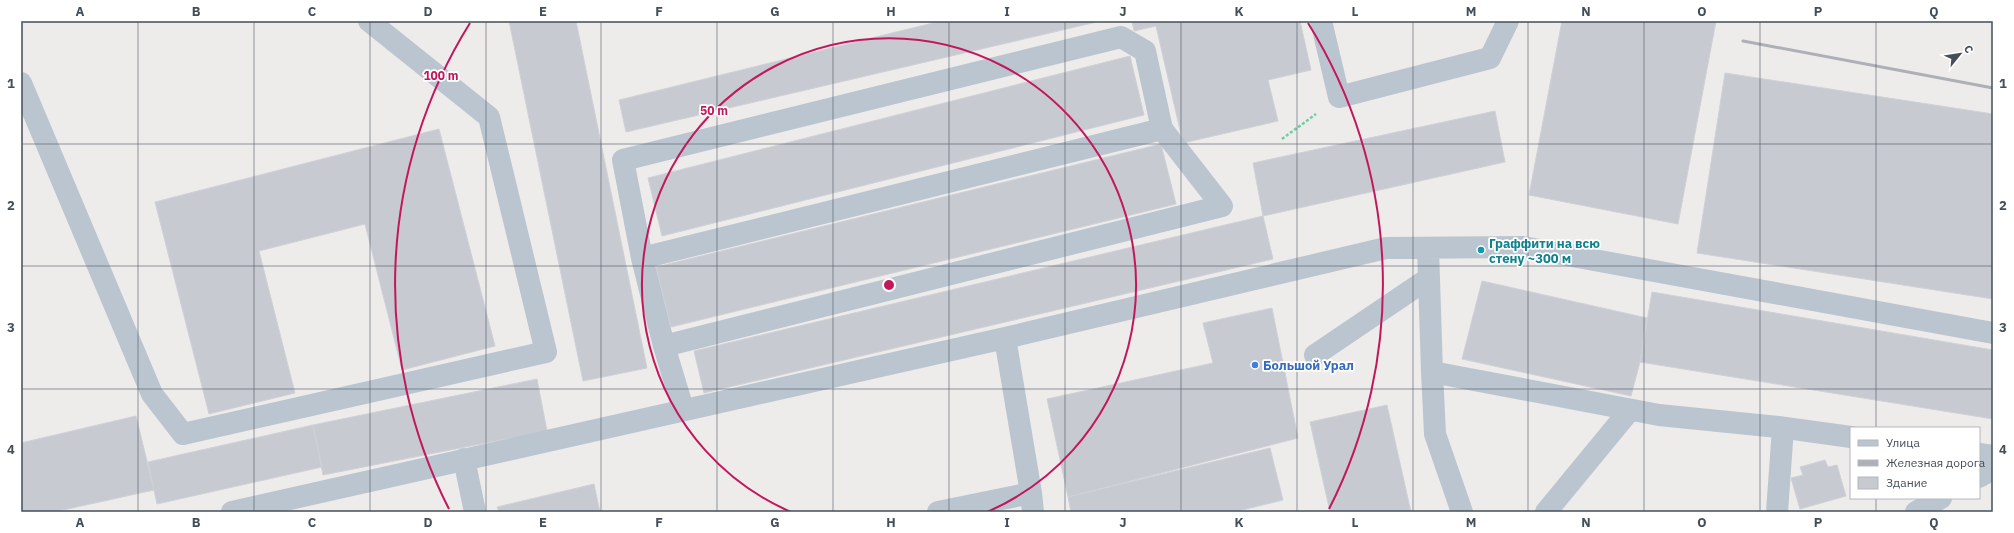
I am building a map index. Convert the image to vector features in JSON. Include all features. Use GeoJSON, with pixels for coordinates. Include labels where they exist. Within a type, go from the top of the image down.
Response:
{"type":"FeatureCollection","features":[{"type":"Feature","properties":{"kind":"lane"},"geometry":{"type":"LineString","coordinates":[[21,83],[152,394],[183,434],[546,352],[489,117],[369,21]]}},
{"type":"Feature","properties":{"kind":"lane"},"geometry":{"type":"LineString","coordinates":[[1321,21],[1339,97],[1490,58],[1508,21]]}},
{"type":"Feature","properties":{"kind":"lane"},"geometry":{"type":"LineString","coordinates":[[664,346],[1222,206],[1162,129],[1146,51],[1121,37],[623,160],[642,258],[664,346],[683,409]]}},
{"type":"Feature","properties":{"kind":"lane"},"geometry":{"type":"LineString","coordinates":[[642,258],[1162,129]]}},
{"type":"Feature","properties":{"kind":"lane"},"geometry":{"type":"LineString","coordinates":[[232,512],[683,409],[1005,338],[1386,248],[1523,247],[1993,334]]}},
{"type":"Feature","properties":{"kind":"lane"},"geometry":{"type":"LineString","coordinates":[[1428,248],[1435,434],[1462,512]]}},
{"type":"Feature","properties":{"kind":"lane"},"geometry":{"type":"LineString","coordinates":[[1315,355],[1429,278]]}},
{"type":"Feature","properties":{"kind":"lane"},"geometry":{"type":"LineString","coordinates":[[938,512],[1032,502],[1005,338]]}},
{"type":"Feature","properties":{"kind":"lane"},"geometry":{"type":"LineString","coordinates":[[1432,372],[1659,415],[1850,437]]}},
{"type":"Feature","properties":{"kind":"lane"},"geometry":{"type":"LineString","coordinates":[[1546,512],[1630,410]]}},
{"type":"Feature","properties":{"kind":"lane"},"geometry":{"type":"LineString","coordinates":[[1777,512],[1783,428]]}},
{"type":"Feature","properties":{"kind":"lane"},"geometry":{"type":"LineString","coordinates":[[1980,454],[1993,456]]}},
{"type":"Feature","properties":{"kind":"lane"},"geometry":{"type":"LineString","coordinates":[[464,459],[475,512]]}},
{"type":"Feature","properties":{"kind":"lane"},"geometry":{"type":"LineString","coordinates":[[1980,476],[1993,469]]}},
{"type":"Feature","properties":{"kind":"lane"},"geometry":{"type":"LineString","coordinates":[[1916,512],[1939,499]]}},
{"type":"Feature","properties":{"kind":"path"},"geometry":{"type":"LineString","coordinates":[[1282,139],[1339,97]]}},
{"type":"Feature","properties":{"kind":"building"},"geometry":{"type":"Polygon","coordinates":[[[509,21],[576,21],[647,368],[583,381],[509,21]]]}},
{"type":"Feature","properties":{"kind":"building"},"geometry":{"type":"Polygon","coordinates":[[[941,21],[1101,21],[626,132],[619,100],[941,21]]]}},
{"type":"Feature","properties":{"kind":"building"},"geometry":{"type":"Polygon","coordinates":[[[1132,21],[1300,21],[1311,70],[1268,80],[1278,121],[1183,143],[1156,26],[1134,31],[1132,21]]]}},
{"type":"Feature","properties":{"kind":"building"},"geometry":{"type":"Polygon","coordinates":[[[1562,21],[1716,21],[1678,224],[1529,195],[1562,21]]]}},
{"type":"Feature","properties":{"kind":"building"},"geometry":{"type":"Polygon","coordinates":[[[1130,56],[1144,115],[662,236],[648,178],[1130,56]]]}},
{"type":"Feature","properties":{"kind":"building"},"geometry":{"type":"Polygon","coordinates":[[[1725,73],[1993,114],[1993,299],[1697,253],[1725,73]]]}},
{"type":"Feature","properties":{"kind":"building"},"geometry":{"type":"Polygon","coordinates":[[[1495,111],[1505,162],[1263,216],[1253,163],[1495,111]]]}},
{"type":"Feature","properties":{"kind":"building"},"geometry":{"type":"Polygon","coordinates":[[[439,129],[495,346],[402,370],[365,224],[259,251],[295,393],[209,414],[155,202],[439,129]]]}},
{"type":"Feature","properties":{"kind":"building"},"geometry":{"type":"Polygon","coordinates":[[[1161,144],[1176,204],[671,327],[656,267],[1161,144]]]}},
{"type":"Feature","properties":{"kind":"building"},"geometry":{"type":"Polygon","coordinates":[[[1263,216],[1273,259],[704,393],[694,351],[1263,216]]]}},
{"type":"Feature","properties":{"kind":"building"},"geometry":{"type":"Polygon","coordinates":[[[1482,281],[1647,318],[1640,362],[1631,396],[1462,359],[1482,281]]]}},
{"type":"Feature","properties":{"kind":"building"},"geometry":{"type":"Polygon","coordinates":[[[1652,292],[1993,350],[1993,419],[1640,362],[1652,292]]]}},
{"type":"Feature","properties":{"kind":"building"},"geometry":{"type":"Polygon","coordinates":[[[1272,308],[1298,438],[1068,497],[1047,399],[1213,363],[1203,323],[1272,308]]]}},
{"type":"Feature","properties":{"kind":"building"},"geometry":{"type":"Polygon","coordinates":[[[537,379],[547,431],[323,475],[313,425],[537,379]]]}},
{"type":"Feature","properties":{"kind":"building"},"geometry":{"type":"Polygon","coordinates":[[[1387,405],[1411,512],[1330,512],[1310,422],[1387,405]]]}},
{"type":"Feature","properties":{"kind":"building"},"geometry":{"type":"Polygon","coordinates":[[[136,416],[154,490],[54,512],[21,512],[21,443],[136,416]]]}},
{"type":"Feature","properties":{"kind":"building"},"geometry":{"type":"Polygon","coordinates":[[[313,425],[322,467],[157,504],[148,462],[313,425]]]}},
{"type":"Feature","properties":{"kind":"building"},"geometry":{"type":"Polygon","coordinates":[[[1270,448],[1283,500],[1234,512],[1071,512],[1068,497],[1270,448]]]}},
{"type":"Feature","properties":{"kind":"building"},"geometry":{"type":"Polygon","coordinates":[[[1825,460],[1828,467],[1837,465],[1846,496],[1800,509],[1791,478],[1803,475],[1800,467],[1825,460]]]}},
{"type":"Feature","properties":{"kind":"building"},"geometry":{"type":"Polygon","coordinates":[[[594,484],[600,512],[499,512],[497,507],[594,484]]]}},
{"type":"Feature","properties":{"kind":"railway"},"geometry":{"type":"LineString","coordinates":[[1743,41],[1993,88]]}},
{"type":"Feature","properties":{"kind":"place","name":"Граффити на всю стену ~300 м"},"geometry":{"type":"Point","coordinates":[1481,250]}},
{"type":"Feature","properties":{"kind":"place","name":"Большой Урал"},"geometry":{"type":"Point","coordinates":[1255,365]}}]}
